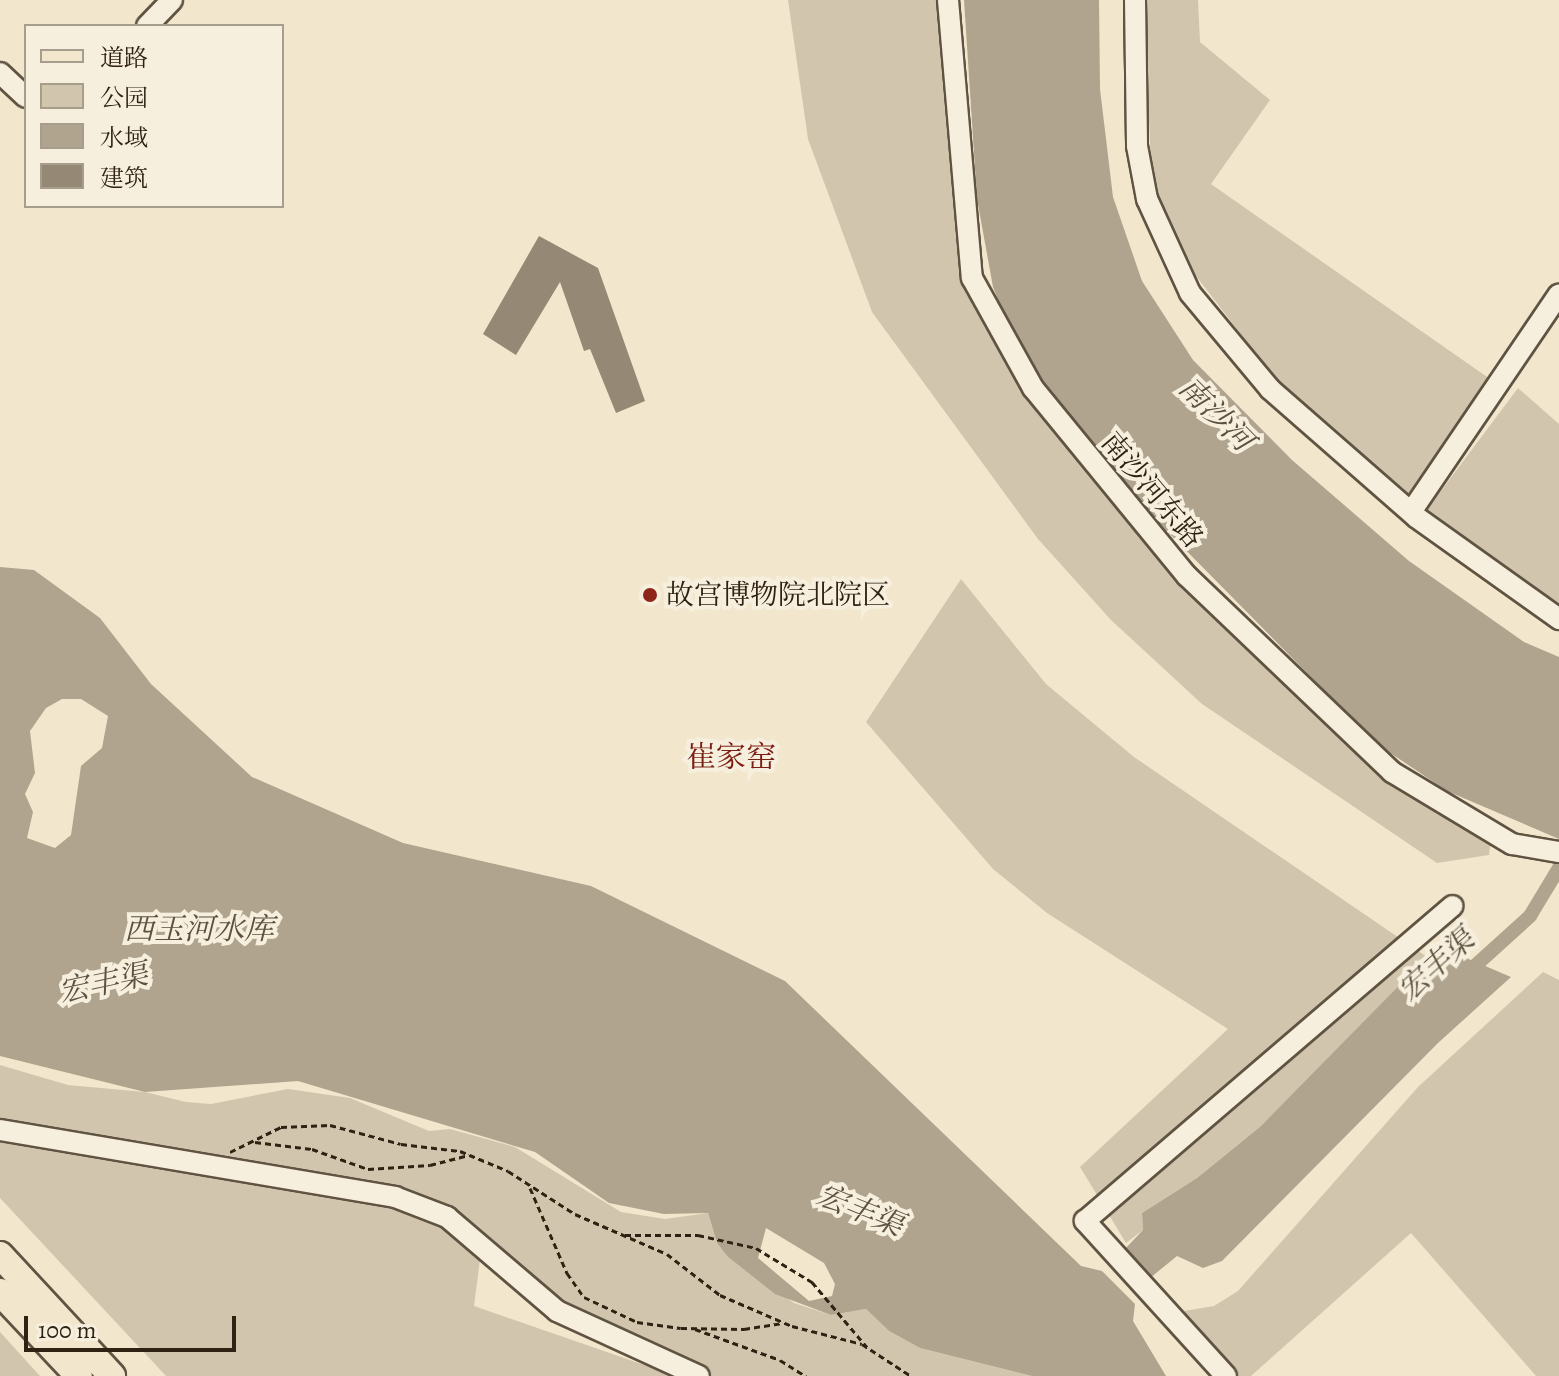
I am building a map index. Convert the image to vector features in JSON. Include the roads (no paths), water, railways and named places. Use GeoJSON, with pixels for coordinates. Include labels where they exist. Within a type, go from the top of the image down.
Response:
{"type":"FeatureCollection","features":[{"type":"Feature","properties":{"kind":"main road"},"geometry":{"type":"LineString","coordinates":[[5,1269],[112,1376]]}},
{"type":"Feature","properties":{"kind":"main road"},"geometry":{"type":"LineString","coordinates":[[0,1292],[79,1376]]}},
{"type":"Feature","properties":{"kind":"street"},"geometry":{"type":"LineString","coordinates":[[149,24],[172,0]]}},
{"type":"Feature","properties":{"kind":"street","name":"南沙河东路"},"geometry":{"type":"LineString","coordinates":[[948,0],[972,278],[1033,388],[1187,576],[1392,772],[1512,844],[1559,852]]}},
{"type":"Feature","properties":{"kind":"street"},"geometry":{"type":"LineString","coordinates":[[1135,0],[1137,146],[1147,199],[1190,293],[1270,389],[1411,512],[1516,593],[1559,619]]}},
{"type":"Feature","properties":{"kind":"street"},"geometry":{"type":"LineString","coordinates":[[0,73],[24,95]]}},
{"type":"Feature","properties":{"kind":"street"},"geometry":{"type":"LineString","coordinates":[[1411,512],[1559,294]]}},
{"type":"Feature","properties":{"kind":"street"},"geometry":{"type":"LineString","coordinates":[[1226,1376],[1085,1221],[1452,906]]}},
{"type":"Feature","properties":{"kind":"street"},"geometry":{"type":"LineString","coordinates":[[0,1130],[70,1138],[201,1166],[395,1197],[447,1217],[557,1311],[699,1376]]}},
{"type":"Feature","properties":{"kind":"water","name":"南沙河"},"geometry":{"type":"Polygon","coordinates":[[[964,0],[1099,0],[1100,89],[1113,197],[1142,281],[1193,360],[1292,460],[1409,561],[1524,642],[1559,657],[1559,839],[1447,791],[1377,744],[1087,450],[1017,346],[993,287],[977,199],[964,0]]]}},
{"type":"Feature","properties":{"kind":"water","name":"西玉河水库"},"geometry":{"type":"Polygon","coordinates":[[[0,567],[34,570],[100,618],[151,684],[252,777],[403,843],[591,886],[785,981],[1081,1266],[1102,1271],[1135,1304],[1133,1321],[1166,1376],[1032,1376],[920,1348],[889,1331],[866,1309],[831,1315],[775,1294],[727,1256],[717,1243],[708,1213],[664,1214],[609,1203],[535,1152],[298,1081],[145,1092],[0,1056],[0,567]],[[62,699],[46,708],[30,731],[35,773],[25,794],[33,812],[27,838],[55,848],[71,835],[81,766],[102,748],[108,716],[81,699],[62,699]],[[766,1228],[758,1258],[809,1301],[832,1296],[835,1284],[824,1263],[766,1228]]]}},
{"type":"Feature","properties":{"kind":"water"},"geometry":{"type":"Polygon","coordinates":[[[1438,946],[1511,977],[1438,1043],[1222,1261],[1203,1268],[1177,1256],[1150,1278],[1124,1250],[1143,1230],[1142,1213],[1197,1178],[1261,1126],[1438,946]]]}},
{"type":"Feature","properties":{"kind":"waterway","name":"宏丰渠"},"geometry":{"type":"LineString","coordinates":[[1465,975],[1530,916],[1559,868]]}},
{"type":"Feature","properties":{"kind":"place","name":"故宫博物院北院区"},"geometry":{"type":"Point","coordinates":[650,595]}},
{"type":"Feature","properties":{"kind":"district","name":"崔家窑"},"geometry":{"type":"Point","coordinates":[731,757]}}]}
